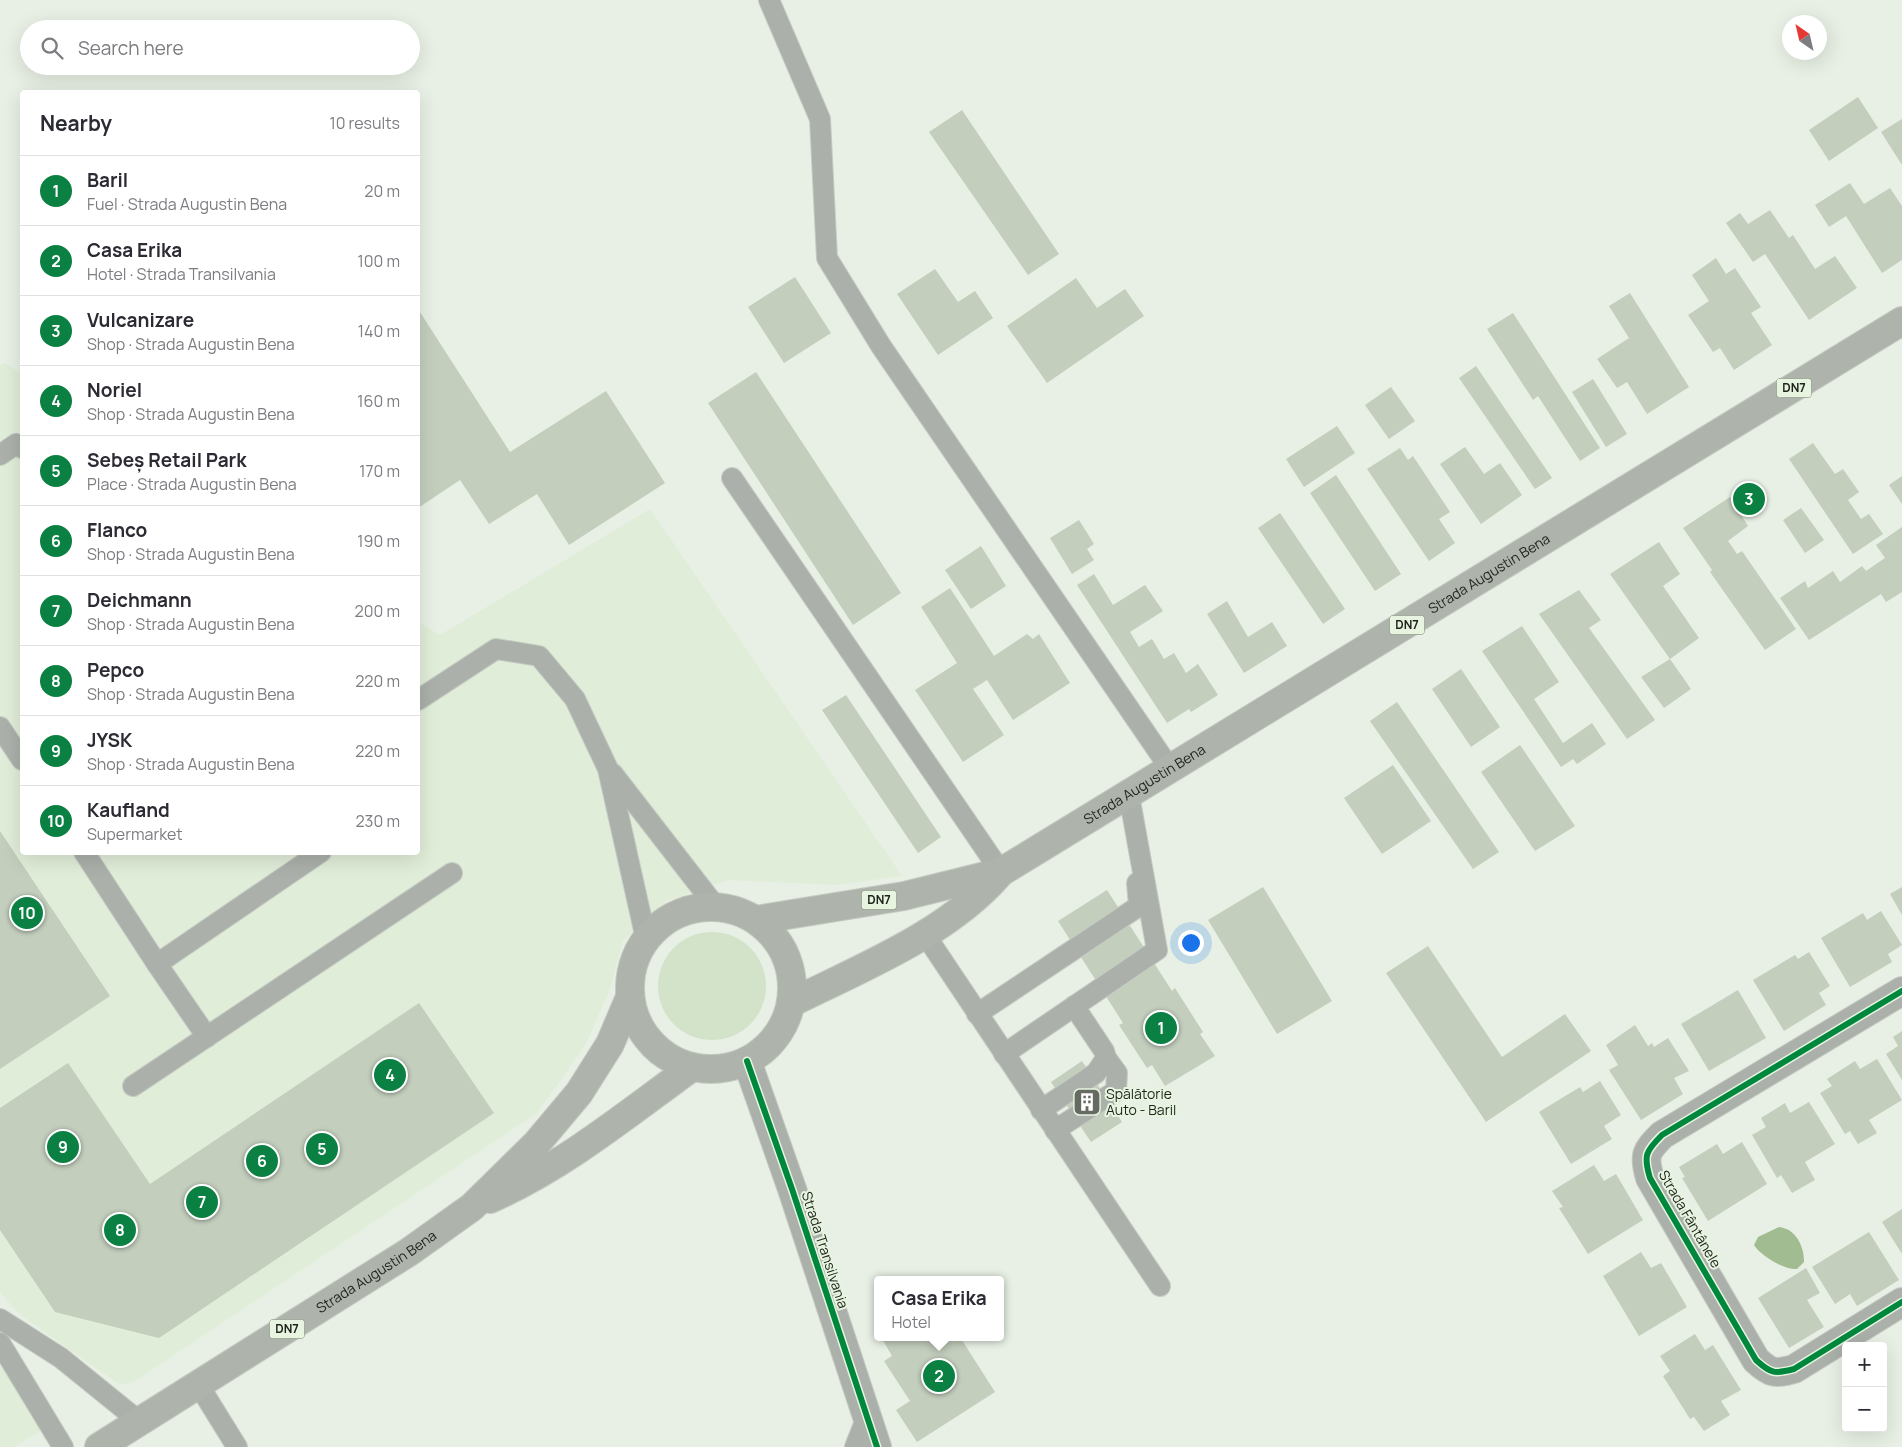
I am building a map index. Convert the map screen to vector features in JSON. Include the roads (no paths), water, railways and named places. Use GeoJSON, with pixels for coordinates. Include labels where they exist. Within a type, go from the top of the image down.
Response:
{"type":"FeatureCollection","features":[{"type":"Feature","properties":{"kind":"main road","name":"Strada Augustin Bena"},"geometry":{"type":"LineString","coordinates":[[756,920],[912,894],[1001,872],[1171,770],[1902,321]]}},
{"type":"Feature","properties":{"kind":"main road","name":"Strada Augustin Bena"},"geometry":{"type":"LineString","coordinates":[[791,1003],[924,933],[985,891],[1001,872]]}},
{"type":"Feature","properties":{"kind":"main road","name":"DN7"},"geometry":{"type":"LineString","coordinates":[[716,907],[730,909],[756,920],[773,936],[786,956],[792,980],[791,1003],[782,1027],[767,1047],[747,1061],[720,1069],[692,1067],[669,1058],[650,1042],[637,1021],[630,997],[631,977],[636,957],[646,939],[660,925],[677,915],[696,909],[716,907]]}},
{"type":"Feature","properties":{"kind":"main road","name":"Strada Augustin Bena"},"geometry":{"type":"LineString","coordinates":[[99,1447],[409,1252],[472,1207],[537,1143],[579,1093],[610,1044],[630,997]]}},
{"type":"Feature","properties":{"kind":"main road","name":"Strada Augustin Bena"},"geometry":{"type":"LineString","coordinates":[[472,1207],[529,1182],[589,1143],[692,1067]]}},
{"type":"Feature","properties":{"kind":"street","name":"Strada Fântânele"},"geometry":{"type":"LineString","coordinates":[[1902,991],[1662,1135],[1650,1148],[1645,1160],[1650,1178],[1659,1194],[1756,1360],[1766,1369],[1778,1373],[1794,1369],[1902,1302]]}},
{"type":"Feature","properties":{"kind":"street","name":"Strada Transilvania"},"geometry":{"type":"LineString","coordinates":[[747,1061],[819,1269],[866,1419],[877,1447]]}},
{"type":"Feature","properties":{"kind":"lane"},"geometry":{"type":"LineString","coordinates":[[769,0],[820,119],[827,258],[881,346],[1171,770]]}},
{"type":"Feature","properties":{"kind":"lane"},"geometry":{"type":"LineString","coordinates":[[0,455],[16,444],[20,447]]}},
{"type":"Feature","properties":{"kind":"lane"},"geometry":{"type":"LineString","coordinates":[[732,478],[1001,872]]}},
{"type":"Feature","properties":{"kind":"lane"},"geometry":{"type":"LineString","coordinates":[[420,699],[496,649],[539,656],[575,699],[608,769],[646,939]]}},
{"type":"Feature","properties":{"kind":"lane"},"geometry":{"type":"LineString","coordinates":[[0,727],[20,757]]}},
{"type":"Feature","properties":{"kind":"lane"},"geometry":{"type":"LineString","coordinates":[[608,769],[716,907]]}},
{"type":"Feature","properties":{"kind":"lane"},"geometry":{"type":"LineString","coordinates":[[1004,1054],[1157,950],[1129,795]]}},
{"type":"Feature","properties":{"kind":"lane"},"geometry":{"type":"LineString","coordinates":[[977,1014],[1139,906],[1129,795]]}},
{"type":"Feature","properties":{"kind":"lane"},"geometry":{"type":"LineString","coordinates":[[86,855],[207,1037]]}},
{"type":"Feature","properties":{"kind":"lane"},"geometry":{"type":"LineString","coordinates":[[157,964],[317,855]]}},
{"type":"Feature","properties":{"kind":"lane"},"geometry":{"type":"LineString","coordinates":[[133,1086],[452,873]]}},
{"type":"Feature","properties":{"kind":"lane"},"geometry":{"type":"LineString","coordinates":[[924,933],[1160,1286]]}},
{"type":"Feature","properties":{"kind":"lane"},"geometry":{"type":"LineString","coordinates":[[1054,1130],[1116,1091],[1117,1073],[1074,1006]]}},
{"type":"Feature","properties":{"kind":"lane"},"geometry":{"type":"LineString","coordinates":[[1041,1110],[1096,1074],[1106,1058]]}},
{"type":"Feature","properties":{"kind":"lane"},"geometry":{"type":"LineString","coordinates":[[0,1319],[61,1358],[140,1422]]}},
{"type":"Feature","properties":{"kind":"lane"},"geometry":{"type":"LineString","coordinates":[[0,1343],[63,1447]]}},
{"type":"Feature","properties":{"kind":"lane"},"geometry":{"type":"LineString","coordinates":[[198,1384],[237,1447]]}},
{"type":"Feature","properties":{"kind":"lane"},"geometry":{"type":"LineString","coordinates":[[855,1447],[866,1419]]}},
{"type":"Feature","properties":{"kind":"place","name":"Vulcanizare"},"geometry":{"type":"Point","coordinates":[1749,499]}},
{"type":"Feature","properties":{"kind":"place","name":"Kaufland"},"geometry":{"type":"Point","coordinates":[27,913]}},
{"type":"Feature","properties":{"kind":"place","name":"Baril"},"geometry":{"type":"Point","coordinates":[1161,1028]}},
{"type":"Feature","properties":{"kind":"place","name":"Noriel"},"geometry":{"type":"Point","coordinates":[390,1075]}},
{"type":"Feature","properties":{"kind":"place","name":"Spălătorie Auto - Baril"},"geometry":{"type":"Point","coordinates":[1087,1102]}},
{"type":"Feature","properties":{"kind":"place","name":"JYSK"},"geometry":{"type":"Point","coordinates":[63,1147]}},
{"type":"Feature","properties":{"kind":"place","name":"Sebeș Retail Park"},"geometry":{"type":"Point","coordinates":[322,1149]}},
{"type":"Feature","properties":{"kind":"place","name":"Flanco"},"geometry":{"type":"Point","coordinates":[262,1161]}},
{"type":"Feature","properties":{"kind":"place","name":"Deichmann"},"geometry":{"type":"Point","coordinates":[202,1202]}},
{"type":"Feature","properties":{"kind":"place","name":"Pepco"},"geometry":{"type":"Point","coordinates":[120,1230]}},
{"type":"Feature","properties":{"kind":"place","name":"Casa Erika"},"geometry":{"type":"Point","coordinates":[939,1376]}}]}
